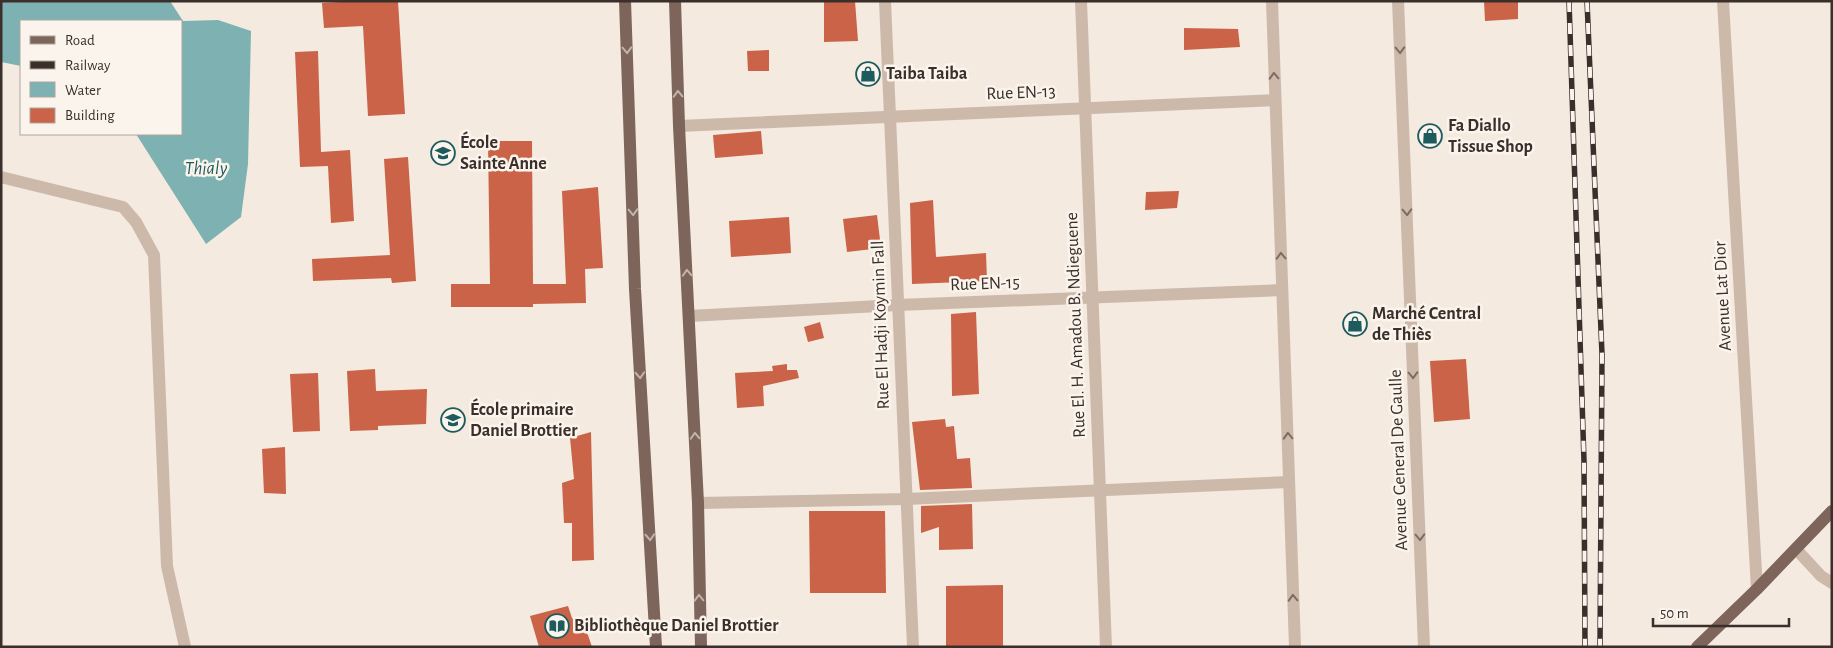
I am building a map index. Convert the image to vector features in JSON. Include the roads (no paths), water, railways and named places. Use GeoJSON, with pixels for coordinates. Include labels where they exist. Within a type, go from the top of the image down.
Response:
{"type":"FeatureCollection","features":[{"type":"Feature","properties":{"kind":"main road"},"geometry":{"type":"LineString","coordinates":[[625,1],[635,288],[656,647]]}},
{"type":"Feature","properties":{"kind":"main road"},"geometry":{"type":"LineString","coordinates":[[675,1],[679,126],[698,503],[702,647]]}},
{"type":"Feature","properties":{"kind":"main road"},"geometry":{"type":"LineString","coordinates":[[1697,647],[1757,589],[1832,511]]}},
{"type":"Feature","properties":{"kind":"street","name":"Rue El Hadji Koymin Fall"},"geometry":{"type":"LineString","coordinates":[[885,1],[913,647]]}},
{"type":"Feature","properties":{"kind":"street","name":"Rue El. H. Amadou B. Ndieguene"},"geometry":{"type":"LineString","coordinates":[[1081,1],[1106,647]]}},
{"type":"Feature","properties":{"kind":"street"},"geometry":{"type":"LineString","coordinates":[[1272,1],[1295,647]]}},
{"type":"Feature","properties":{"kind":"street","name":"Avenue General De Gaulle"},"geometry":{"type":"LineString","coordinates":[[1398,1],[1424,647]]}},
{"type":"Feature","properties":{"kind":"street","name":"Avenue Lat Dior"},"geometry":{"type":"LineString","coordinates":[[1723,1],[1757,589]]}},
{"type":"Feature","properties":{"kind":"street","name":"Rue EN-13"},"geometry":{"type":"LineString","coordinates":[[679,126],[1275,100]]}},
{"type":"Feature","properties":{"kind":"street"},"geometry":{"type":"LineString","coordinates":[[1,177],[124,207],[136,222],[154,255],[167,566],[185,647]]}},
{"type":"Feature","properties":{"kind":"street","name":"Rue EN-15"},"geometry":{"type":"LineString","coordinates":[[689,316],[1282,290]]}},
{"type":"Feature","properties":{"kind":"street"},"geometry":{"type":"LineString","coordinates":[[698,503],[906,499],[1289,482]]}},
{"type":"Feature","properties":{"kind":"street"},"geometry":{"type":"LineString","coordinates":[[1796,549],[1821,576],[1832,583]]}},
{"type":"Feature","properties":{"kind":"water","name":"Thialy"},"geometry":{"type":"Polygon","coordinates":[[[1,1],[170,1],[183,21],[218,20],[251,31],[248,164],[241,217],[206,244],[137,135],[182,135],[182,20],[20,20],[20,66],[1,62],[1,1]]]}},
{"type":"Feature","properties":{"kind":"railway"},"geometry":{"type":"LineString","coordinates":[[1569,1],[1584,461],[1585,647]]}},
{"type":"Feature","properties":{"kind":"railway"},"geometry":{"type":"LineString","coordinates":[[1587,1],[1602,354],[1600,647]]}},
{"type":"Feature","properties":{"kind":"place","name":"Taiba Taiba"},"geometry":{"type":"Point","coordinates":[868,74]}},
{"type":"Feature","properties":{"kind":"place","name":"Fa Diallo Tissue Shop"},"geometry":{"type":"Point","coordinates":[1430,136]}},
{"type":"Feature","properties":{"kind":"place","name":"École Sainte Anne"},"geometry":{"type":"Point","coordinates":[443,153]}},
{"type":"Feature","properties":{"kind":"place","name":"Marché Central de Thiès"},"geometry":{"type":"Point","coordinates":[1355,324]}},
{"type":"Feature","properties":{"kind":"place","name":"École primaire Daniel Brottier"},"geometry":{"type":"Point","coordinates":[453,420]}},
{"type":"Feature","properties":{"kind":"place","name":"Bibliothèque Daniel Brottier"},"geometry":{"type":"Point","coordinates":[557,626]}}]}
